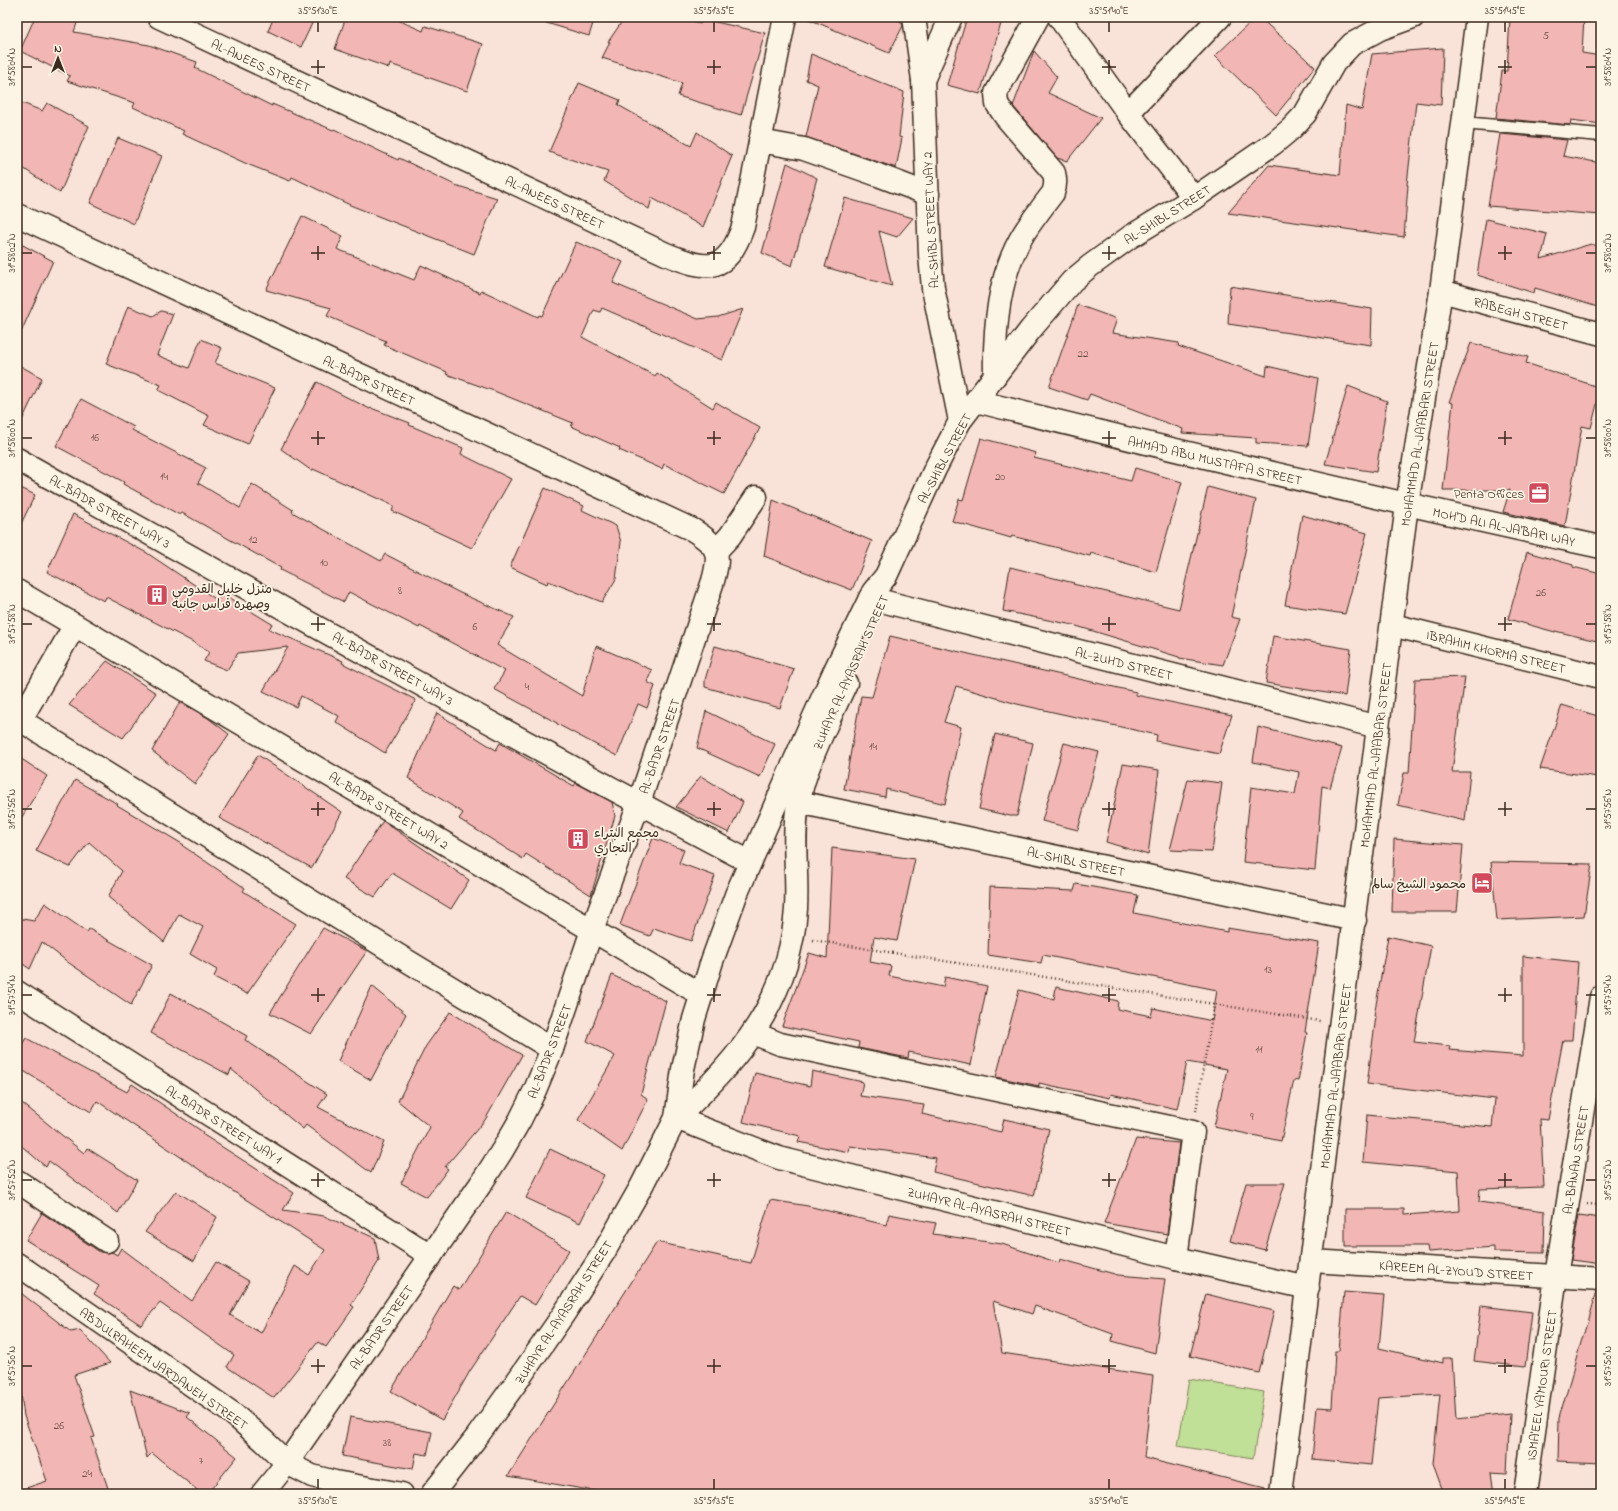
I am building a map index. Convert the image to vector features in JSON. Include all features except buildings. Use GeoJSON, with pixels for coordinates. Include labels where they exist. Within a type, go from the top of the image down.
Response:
{"type":"FeatureCollection","features":[{"type":"Feature","properties":{"kind":"street","name":"AL-ANEES STREET"},"geometry":{"type":"LineString","coordinates":[[159,17],[666,254],[688,263],[704,267],[717,264],[729,256],[738,241],[743,227],[785,17]]}},
{"type":"Feature","properties":{"kind":"street","name":"AL-SHIBL STREET WAY 2"},"geometry":{"type":"LineString","coordinates":[[914,17],[923,80],[930,255],[934,288],[960,421]]}},
{"type":"Feature","properties":{"kind":"street"},"geometry":{"type":"LineString","coordinates":[[923,80],[951,17]]}},
{"type":"Feature","properties":{"kind":"street"},"geometry":{"type":"LineString","coordinates":[[995,376],[994,348],[996,320],[1001,293],[1009,267],[1024,234],[1056,187],[1054,173],[1005,116],[997,104],[996,93],[1038,17]]}},
{"type":"Feature","properties":{"kind":"street"},"geometry":{"type":"LineString","coordinates":[[1059,17],[1128,113],[1194,198]]}},
{"type":"Feature","properties":{"kind":"street"},"geometry":{"type":"LineString","coordinates":[[1128,113],[1220,17]]}},
{"type":"Feature","properties":{"kind":"street","name":"AL-SHIBL STREET"},"geometry":{"type":"LineString","coordinates":[[886,576],[935,469],[960,421],[1031,329],[1072,281],[1130,237],[1194,198],[1291,130],[1305,114],[1334,63],[1352,44],[1380,29],[1413,17]]}},
{"type":"Feature","properties":{"kind":"street","name":"MOHAMMAD AL-JA'ABARI STREET"},"geometry":{"type":"LineString","coordinates":[[1281,1494],[1312,1261],[1407,505],[1440,291],[1478,17]]}},
{"type":"Feature","properties":{"kind":"street"},"geometry":{"type":"LineString","coordinates":[[760,142],[804,150],[878,174],[928,194]]}},
{"type":"Feature","properties":{"kind":"street","name":"AL-BADR STREET"},"geometry":{"type":"LineString","coordinates":[[17,215],[693,530],[707,539],[716,551],[717,566],[713,581],[639,803],[592,930],[552,1048],[536,1090],[502,1151],[431,1256],[287,1463],[262,1494]]}},
{"type":"Feature","properties":{"kind":"street","name":"RABEGH STREET"},"geometry":{"type":"LineString","coordinates":[[1440,291],[1601,334]]}},
{"type":"Feature","properties":{"kind":"street","name":"AHMAD ABU MUSTAFA STREET"},"geometry":{"type":"LineString","coordinates":[[976,401],[1106,434],[1407,505]]}},
{"type":"Feature","properties":{"kind":"street","name":"AL-BADR STREET WAY 3"},"geometry":{"type":"LineString","coordinates":[[17,460],[263,597],[639,803],[750,862]]}},
{"type":"Feature","properties":{"kind":"street"},"geometry":{"type":"LineString","coordinates":[[716,551],[730,536],[756,497]]}},
{"type":"Feature","properties":{"kind":"street","name":"MOH'D ALI AL-JA'BARI WAY"},"geometry":{"type":"LineString","coordinates":[[1407,505],[1601,547]]}},
{"type":"Feature","properties":{"kind":"street","name":"ZUHAYR AL-AYASRAH STREET"},"geometry":{"type":"LineString","coordinates":[[432,1494],[476,1438],[520,1378],[604,1252],[641,1187],[676,1118],[688,1044],[723,927],[750,862],[816,731],[876,600],[886,590],[886,576]]}},
{"type":"Feature","properties":{"kind":"street","name":"AL-BADR STREET WAY 2"},"geometry":{"type":"LineString","coordinates":[[17,591],[702,995]]}},
{"type":"Feature","properties":{"kind":"street","name":"AL-ZUHD STREET"},"geometry":{"type":"LineString","coordinates":[[876,600],[1378,727]]}},
{"type":"Feature","properties":{"kind":"street"},"geometry":{"type":"LineString","coordinates":[[75,625],[19,720],[401,957],[552,1048]]}},
{"type":"Feature","properties":{"kind":"street","name":"IBRAHIM KHORMA STREET"},"geometry":{"type":"LineString","coordinates":[[1392,625],[1601,677]]}},
{"type":"Feature","properties":{"kind":"street","name":"ZUHAYR AL-AYASRAH STREET"},"geometry":{"type":"LineString","coordinates":[[676,1118],[717,1078],[753,1034],[778,987],[787,962],[793,937],[797,885],[795,821],[798,802],[810,764],[816,731]]}},
{"type":"Feature","properties":{"kind":"street","name":"AL-SHIBL STREET"},"geometry":{"type":"LineString","coordinates":[[798,802],[1355,920]]}},
{"type":"Feature","properties":{"kind":"street","name":"AL-BADR STREET WAY 1"},"geometry":{"type":"LineString","coordinates":[[17,992],[431,1256]]}},
{"type":"Feature","properties":{"kind":"street","name":"AL-BANAN STREET"},"geometry":{"type":"LineString","coordinates":[[1556,1276],[1601,997]]}},
{"type":"Feature","properties":{"kind":"street"},"geometry":{"type":"LineString","coordinates":[[753,1034],[780,1044],[1193,1132],[1176,1258]]}},
{"type":"Feature","properties":{"kind":"street","name":"ZUHAYR AL-AYASRAH STREET"},"geometry":{"type":"LineString","coordinates":[[676,1118],[779,1158],[1176,1258],[1308,1288]]}},
{"type":"Feature","properties":{"kind":"street"},"geometry":{"type":"LineString","coordinates":[[17,1181],[107,1241]]}},
{"type":"Feature","properties":{"kind":"street","name":"KAREEM AL-ZYOUD STREET"},"geometry":{"type":"LineString","coordinates":[[1312,1261],[1601,1279]]}},
{"type":"Feature","properties":{"kind":"street","name":"ABDULRAHEEM JARDANEH STREET"},"geometry":{"type":"LineString","coordinates":[[17,1264],[232,1413],[287,1463],[312,1476],[335,1482],[402,1494]]}},
{"type":"Feature","properties":{"kind":"street","name":"ISMA'EEL YA'MOURI STREET"},"geometry":{"type":"LineString","coordinates":[[1525,1494],[1556,1276]]}},
{"type":"Feature","properties":{"kind":"lane"},"geometry":{"type":"LineString","coordinates":[[1463,123],[1601,135]]}},
{"type":"Feature","properties":{"kind":"path"},"geometry":{"type":"LineString","coordinates":[[793,937],[1342,1024]]}},
{"type":"Feature","properties":{"kind":"path"},"geometry":{"type":"LineString","coordinates":[[1193,1132],[1214,1004]]}},
{"type":"Feature","properties":{"kind":"green space"},"geometry":{"type":"Polygon","coordinates":[[[1189,1379],[1264,1392],[1253,1458],[1178,1446],[1189,1379]]]}},
{"type":"Feature","properties":{"kind":"place","name":"Penta Offices"},"geometry":{"type":"Point","coordinates":[1539,493]}},
{"type":"Feature","properties":{"kind":"place","name":"منزل خليل القدومي وصهره فراس جانبه"},"geometry":{"type":"Point","coordinates":[157,595]}},
{"type":"Feature","properties":{"kind":"place","name":"مجمع البتراء التجاري"},"geometry":{"type":"Point","coordinates":[578,839]}},
{"type":"Feature","properties":{"kind":"place","name":"محمود الشيخ سالم"},"geometry":{"type":"Point","coordinates":[1482,883]}}]}
